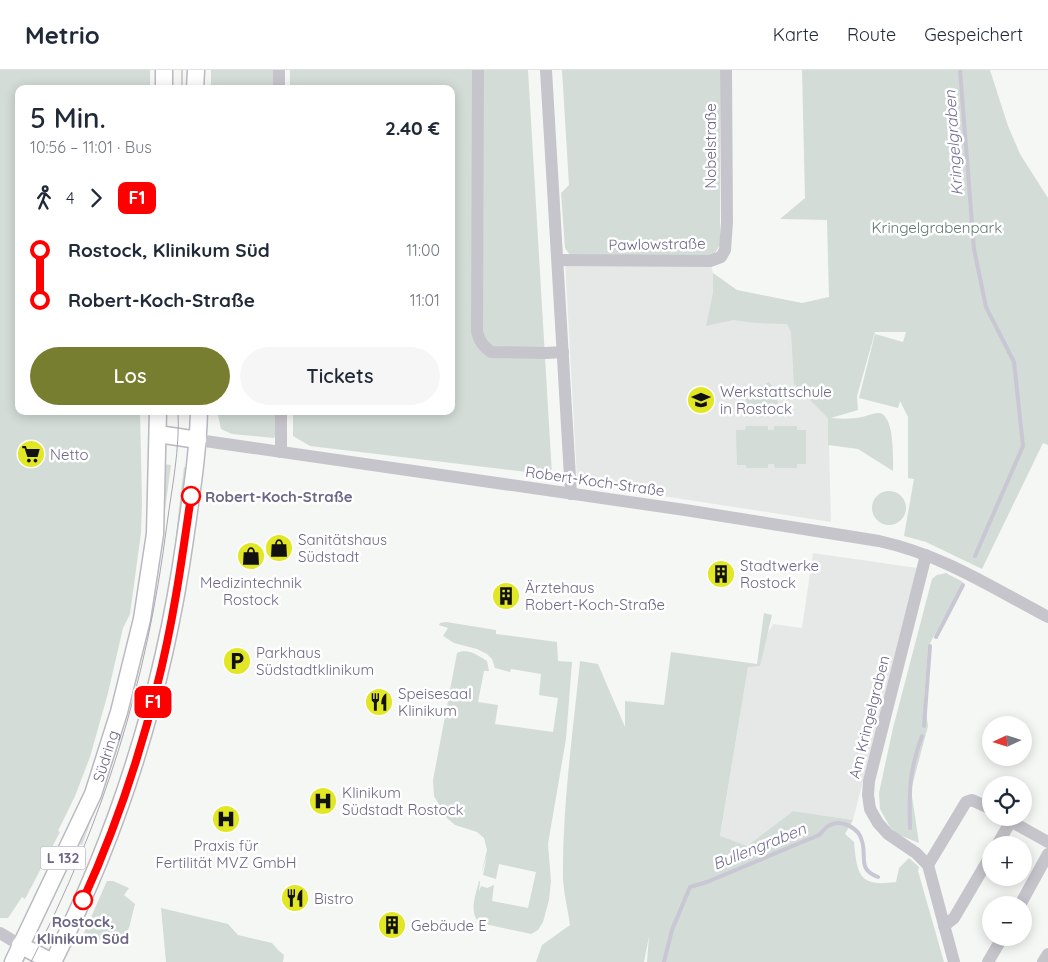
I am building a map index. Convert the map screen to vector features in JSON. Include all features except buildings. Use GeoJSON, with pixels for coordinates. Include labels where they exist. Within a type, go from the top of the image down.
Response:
{"type":"FeatureCollection","features":[{"type":"Feature","properties":{"kind":"main road"},"geometry":{"type":"LineString","coordinates":[[164,70],[164,85]]}},
{"type":"Feature","properties":{"kind":"main road"},"geometry":{"type":"LineString","coordinates":[[196,70],[196,85]]}},
{"type":"Feature","properties":{"kind":"main road","name":"Südring"},"geometry":{"type":"LineString","coordinates":[[13,962],[93,794],[119,712],[142,619],[155,534],[158,415]]}},
{"type":"Feature","properties":{"kind":"main road","name":"Südring"},"geometry":{"type":"LineString","coordinates":[[20,945],[53,962],[97,868],[131,776],[157,686],[170,629],[198,440],[199,415]]}},
{"type":"Feature","properties":{"kind":"main road"},"geometry":{"type":"LineString","coordinates":[[158,434],[198,440]]}},
{"type":"Feature","properties":{"kind":"street"},"geometry":{"type":"LineString","coordinates":[[279,70],[279,85]]}},
{"type":"Feature","properties":{"kind":"street"},"geometry":{"type":"LineString","coordinates":[[478,70],[477,331],[479,339],[483,346],[491,352],[563,352]]}},
{"type":"Feature","properties":{"kind":"street"},"geometry":{"type":"LineString","coordinates":[[546,70],[571,494]]}},
{"type":"Feature","properties":{"kind":"street","name":"Nobelstraße"},"geometry":{"type":"LineString","coordinates":[[726,70],[727,222]]}},
{"type":"Feature","properties":{"kind":"street","name":"Pawlowstraße"},"geometry":{"type":"LineString","coordinates":[[558,260],[710,261],[721,257],[725,250],[727,222]]}},
{"type":"Feature","properties":{"kind":"street"},"geometry":{"type":"LineString","coordinates":[[281,415],[281,452]]}},
{"type":"Feature","properties":{"kind":"street","name":"Robert-Koch-Straße"},"geometry":{"type":"LineString","coordinates":[[198,440],[863,538],[901,546],[962,570],[1048,617]]}},
{"type":"Feature","properties":{"kind":"street","name":"Am Kringelgraben"},"geometry":{"type":"LineString","coordinates":[[926,555],[869,781],[868,795],[870,809],[878,824],[888,834],[916,853],[928,865]]}},
{"type":"Feature","properties":{"kind":"street"},"geometry":{"type":"LineString","coordinates":[[954,962],[928,865],[966,802],[972,800],[982,805]]}},
{"type":"Feature","properties":{"kind":"street"},"geometry":{"type":"LineString","coordinates":[[1020,826],[1048,842]]}},
{"type":"Feature","properties":{"kind":"street"},"geometry":{"type":"LineString","coordinates":[[1025,896],[1048,854]]}},
{"type":"Feature","properties":{"kind":"street"},"geometry":{"type":"LineString","coordinates":[[944,926],[954,918],[982,870]]}},
{"type":"Feature","properties":{"kind":"street"},"geometry":{"type":"LineString","coordinates":[[0,933],[20,945]]}},
{"type":"Feature","properties":{"kind":"street"},"geometry":{"type":"LineString","coordinates":[[988,962],[997,946]]}},
{"type":"Feature","properties":{"kind":"street"},"geometry":{"type":"LineString","coordinates":[[1044,962],[1048,954]]}},
{"type":"Feature","properties":{"kind":"shaded area","name":"Werkstattschule in Rostock"},"geometry":{"type":"Polygon","coordinates":[[[565,260],[710,261],[714,293],[826,332],[831,522],[637,492],[577,479],[565,260]]]}},
{"type":"Feature","properties":{"kind":"shaded area"},"geometry":{"type":"Polygon","coordinates":[[[813,553],[917,568],[853,820],[793,811],[747,846],[720,837],[748,666],[760,666],[765,638],[773,624],[802,628],[813,553]]]}},
{"type":"Feature","properties":{"kind":"green space"},"geometry":{"type":"Polygon","coordinates":[[[0,70],[150,70],[150,85],[15,85],[15,415],[140,415],[142,502],[141,533],[130,614],[123,628],[108,693],[90,757],[75,796],[58,831],[60,832],[25,899],[22,897],[8,918],[0,918],[0,70]]]}},
{"type":"Feature","properties":{"kind":"green space"},"geometry":{"type":"Polygon","coordinates":[[[211,70],[275,70],[275,85],[211,85],[211,70]]]}},
{"type":"Feature","properties":{"kind":"green space"},"geometry":{"type":"Polygon","coordinates":[[[290,70],[528,70],[552,475],[310,446],[293,436],[293,415],[455,415],[455,85],[290,85],[290,70]]]}},
{"type":"Feature","properties":{"kind":"green space"},"geometry":{"type":"Polygon","coordinates":[[[562,70],[720,70],[720,245],[713,256],[570,255],[565,248],[561,193],[569,185],[562,70]]]}},
{"type":"Feature","properties":{"kind":"green space","name":"Kringelgrabenpark"},"geometry":{"type":"Polygon","coordinates":[[[802,70],[990,70],[1008,126],[1020,154],[1048,198],[1048,445],[1043,443],[982,569],[926,542],[904,536],[914,479],[908,478],[908,417],[900,401],[898,408],[859,398],[875,334],[903,342],[906,332],[875,332],[857,396],[858,410],[831,418],[855,418],[874,413],[884,415],[888,420],[892,438],[893,471],[858,449],[828,445],[828,418],[794,384],[791,332],[787,324],[733,320],[706,326],[713,293],[713,273],[737,290],[802,303],[829,297],[827,220],[780,219],[805,198],[802,70]]]}},
{"type":"Feature","properties":{"kind":"green space"},"geometry":{"type":"Polygon","coordinates":[[[769,382],[776,392],[778,404],[765,408],[749,408],[744,396],[769,382]]]}},
{"type":"Feature","properties":{"kind":"green space"},"geometry":{"type":"Polygon","coordinates":[[[218,415],[276,415],[276,434],[274,438],[232,434],[221,429],[218,415]]]}},
{"type":"Feature","properties":{"kind":"green space"},"geometry":{"type":"Polygon","coordinates":[[[746,426],[768,426],[768,430],[774,430],[774,426],[797,426],[797,430],[806,430],[806,464],[797,464],[797,468],[775,468],[774,464],[768,464],[768,468],[746,468],[746,465],[737,465],[736,430],[745,430],[746,426]]]}},
{"type":"Feature","properties":{"kind":"green space"},"geometry":{"type":"Polygon","coordinates":[[[163,464],[171,465],[151,614],[137,679],[117,750],[82,845],[80,844],[86,831],[83,829],[114,748],[163,464]]]}},
{"type":"Feature","properties":{"kind":"green space"},"geometry":{"type":"Polygon","coordinates":[[[184,467],[188,468],[172,580],[146,700],[98,851],[94,849],[119,784],[139,717],[156,649],[170,580],[184,467]]]}},
{"type":"Feature","properties":{"kind":"green space"},"geometry":{"type":"Polygon","coordinates":[[[889,491],[901,496],[906,508],[901,520],[889,525],[877,520],[872,508],[877,496],[889,491]]]}},
{"type":"Feature","properties":{"kind":"green space"},"geometry":{"type":"Polygon","coordinates":[[[946,573],[963,582],[928,647],[924,699],[928,726],[911,790],[919,843],[897,834],[890,827],[880,809],[879,793],[893,728],[932,579],[937,575],[946,573]]]}},
{"type":"Feature","properties":{"kind":"green space"},"geometry":{"type":"Polygon","coordinates":[[[764,613],[772,615],[760,666],[748,667],[720,836],[747,846],[793,811],[853,820],[845,834],[854,842],[859,871],[868,881],[875,883],[896,882],[899,868],[909,858],[919,867],[918,871],[944,962],[647,962],[649,936],[644,962],[536,962],[542,945],[570,925],[563,879],[564,825],[580,661],[598,664],[625,727],[625,701],[664,705],[671,652],[757,664],[764,613]]]}},
{"type":"Feature","properties":{"kind":"green space"},"geometry":{"type":"Polygon","coordinates":[[[446,622],[496,630],[496,634],[557,642],[558,661],[572,662],[566,739],[548,844],[551,881],[549,900],[543,922],[538,930],[531,934],[480,923],[476,919],[474,903],[479,881],[479,892],[481,886],[487,888],[494,885],[492,901],[528,908],[536,872],[499,864],[496,879],[483,875],[487,855],[481,875],[487,850],[484,838],[477,832],[455,825],[446,817],[434,796],[433,780],[457,653],[469,652],[487,661],[489,671],[484,671],[478,702],[498,705],[495,724],[553,732],[558,698],[539,695],[541,674],[511,669],[510,672],[495,668],[492,659],[487,654],[477,649],[454,643],[443,636],[448,628],[439,625],[446,622]]]}},
{"type":"Feature","properties":{"kind":"green space"},"geometry":{"type":"Polygon","coordinates":[[[107,881],[113,881],[129,888],[124,895],[135,904],[129,928],[120,943],[102,935],[99,942],[84,933],[107,881]]]}},
{"type":"Feature","properties":{"kind":"green space"},"geometry":{"type":"Polygon","coordinates":[[[161,908],[228,924],[238,935],[272,943],[284,955],[283,962],[166,962],[161,908]]]}},
{"type":"Feature","properties":{"kind":"waterway","name":"Kringelgraben"},"geometry":{"type":"LineString","coordinates":[[960,70],[974,249],[986,307],[1014,362],[1023,446],[975,556]]}},
{"type":"Feature","properties":{"kind":"waterway","name":"Kringelgraben"},"geometry":{"type":"LineString","coordinates":[[936,637],[963,585]]}},
{"type":"Feature","properties":{"kind":"waterway","name":"Kringelgraben"},"geometry":{"type":"LineString","coordinates":[[924,726],[930,646]]}},
{"type":"Feature","properties":{"kind":"waterway","name":"Kringelgraben"},"geometry":{"type":"LineString","coordinates":[[910,828],[911,782],[914,760],[922,736]]}},
{"type":"Feature","properties":{"kind":"waterway","name":"Bullengraben"},"geometry":{"type":"LineString","coordinates":[[664,962],[672,930],[690,887],[707,882],[819,835],[835,823],[845,824],[857,832],[862,841],[865,866],[871,874],[878,877]]}},
{"type":"Feature","properties":{"kind":"tram line"},"geometry":{"type":"LineString","coordinates":[[182,70],[182,85]]}},
{"type":"Feature","properties":{"kind":"tram line"},"geometry":{"type":"LineString","coordinates":[[31,962],[57,909],[101,803],[134,695],[148,639],[158,582],[175,468],[178,415]]}},
{"type":"Feature","properties":{"kind":"bus line","name":"F1"},"geometry":{"type":"LineString","coordinates":[[83,900],[111,833],[131,776],[157,686],[170,629],[191,496]]}},
{"type":"Feature","properties":{"kind":"place","name":"Werkstattschule in Rostock"},"geometry":{"type":"Point","coordinates":[701,400]}},
{"type":"Feature","properties":{"kind":"place","name":"Netto"},"geometry":{"type":"Point","coordinates":[31,454]}},
{"type":"Feature","properties":{"kind":"place","name":"Robert-Koch-Straße"},"geometry":{"type":"Point","coordinates":[191,496]}},
{"type":"Feature","properties":{"kind":"place","name":"Sanitätshaus Südstadt"},"geometry":{"type":"Point","coordinates":[279,548]}},
{"type":"Feature","properties":{"kind":"place","name":"Medizintechnik Rostock"},"geometry":{"type":"Point","coordinates":[251,556]}},
{"type":"Feature","properties":{"kind":"place","name":"Stadtwerke Rostock"},"geometry":{"type":"Point","coordinates":[721,574]}},
{"type":"Feature","properties":{"kind":"place","name":"Ärztehaus Robert-Koch-Straße"},"geometry":{"type":"Point","coordinates":[506,596]}},
{"type":"Feature","properties":{"kind":"place","name":"Parkhaus Südstadtklinikum"},"geometry":{"type":"Point","coordinates":[237,661]}},
{"type":"Feature","properties":{"kind":"place","name":"Speisesaal Klinikum"},"geometry":{"type":"Point","coordinates":[379,702]}},
{"type":"Feature","properties":{"kind":"place","name":"Klinikum Südstadt Rostock"},"geometry":{"type":"Point","coordinates":[323,801]}},
{"type":"Feature","properties":{"kind":"place","name":"Praxis für Fertilität MVZ GmbH"},"geometry":{"type":"Point","coordinates":[226,819]}},
{"type":"Feature","properties":{"kind":"place","name":"Bistro"},"geometry":{"type":"Point","coordinates":[295,898]}},
{"type":"Feature","properties":{"kind":"place","name":"Rostock, Klinikum Süd"},"geometry":{"type":"Point","coordinates":[83,900]}},
{"type":"Feature","properties":{"kind":"place","name":"Gebäude E"},"geometry":{"type":"Point","coordinates":[392,925]}}]}
